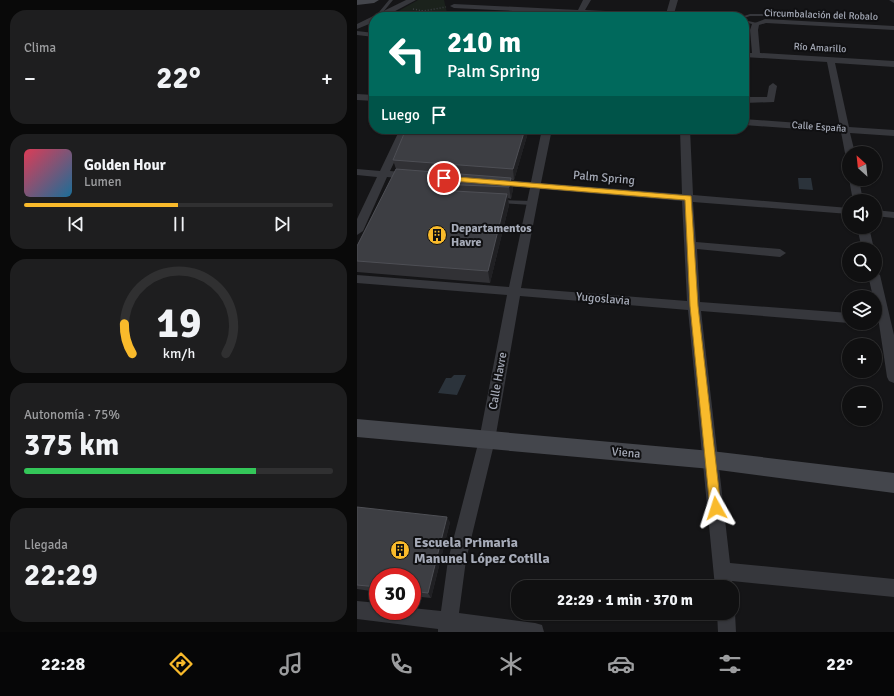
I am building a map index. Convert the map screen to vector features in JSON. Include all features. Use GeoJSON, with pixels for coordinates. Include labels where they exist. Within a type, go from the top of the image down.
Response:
{"type":"FeatureCollection","features":[{"type":"Feature","properties":{"kind":"street"},"geometry":{"type":"LineString","coordinates":[[357,2],[374,0]]}},
{"type":"Feature","properties":{"kind":"street"},"geometry":{"type":"LineString","coordinates":[[388,12],[412,0]]}},
{"type":"Feature","properties":{"kind":"street"},"geometry":{"type":"LineString","coordinates":[[580,12],[587,0]]}},
{"type":"Feature","properties":{"kind":"street"},"geometry":{"type":"LineString","coordinates":[[670,12],[674,0]]}},
{"type":"Feature","properties":{"kind":"street"},"geometry":{"type":"LineString","coordinates":[[453,3],[547,12]]}},
{"type":"Feature","properties":{"kind":"street"},"geometry":{"type":"LineString","coordinates":[[357,27],[369,21]]}},
{"type":"Feature","properties":{"kind":"street","name":"Circumbalación del Robalo"},"geometry":{"type":"LineString","coordinates":[[756,56],[754,30],[756,24],[765,21],[894,28]]}},
{"type":"Feature","properties":{"kind":"street"},"geometry":{"type":"LineString","coordinates":[[357,33],[369,34]]}},
{"type":"Feature","properties":{"kind":"street","name":"Río Amarillo"},"geometry":{"type":"LineString","coordinates":[[749,55],[830,59],[894,64]]}},
{"type":"Feature","properties":{"kind":"street"},"geometry":{"type":"LineString","coordinates":[[830,59],[849,146]]}},
{"type":"Feature","properties":{"kind":"street"},"geometry":{"type":"LineString","coordinates":[[749,100],[771,100],[773,86]]}},
{"type":"Feature","properties":{"kind":"street"},"geometry":{"type":"LineString","coordinates":[[357,97],[369,98]]}},
{"type":"Feature","properties":{"kind":"street","name":"Calle España"},"geometry":{"type":"LineString","coordinates":[[749,122],[894,133]]}},
{"type":"Feature","properties":{"kind":"street"},"geometry":{"type":"LineString","coordinates":[[357,231],[403,134]]}},
{"type":"Feature","properties":{"kind":"street","name":"Calle Havre"},"geometry":{"type":"LineString","coordinates":[[448,627],[457,560],[487,440],[531,203],[546,134]]}},
{"type":"Feature","properties":{"kind":"street"},"geometry":{"type":"LineString","coordinates":[[685,134],[694,306],[723,579],[894,588]]}},
{"type":"Feature","properties":{"kind":"street"},"geometry":{"type":"LineString","coordinates":[[357,172],[421,176]]}},
{"type":"Feature","properties":{"kind":"street","name":"Palm Spring"},"geometry":{"type":"LineString","coordinates":[[482,181],[842,210]]}},
{"type":"Feature","properties":{"kind":"street"},"geometry":{"type":"LineString","coordinates":[[882,214],[894,215]]}},
{"type":"Feature","properties":{"kind":"street"},"geometry":{"type":"LineString","coordinates":[[690,245],[779,253]]}},
{"type":"Feature","properties":{"kind":"street","name":"Yugoslavia"},"geometry":{"type":"LineString","coordinates":[[357,279],[842,317]]}},
{"type":"Feature","properties":{"kind":"street"},"geometry":{"type":"LineString","coordinates":[[876,282],[885,321],[894,377]]}},
{"type":"Feature","properties":{"kind":"street","name":"Viena"},"geometry":{"type":"LineString","coordinates":[[357,428],[711,460],[894,483]]}},
{"type":"Feature","properties":{"kind":"street"},"geometry":{"type":"LineString","coordinates":[[357,610],[448,627],[535,632]]}},
{"type":"Feature","properties":{"kind":"street"},"geometry":{"type":"LineString","coordinates":[[726,620],[727,632]]}},
{"type":"Feature","properties":{"kind":"lane"},"geometry":{"type":"LineString","coordinates":[[381,12],[391,0]]}},
{"type":"Feature","properties":{"kind":"lane"},"geometry":{"type":"LineString","coordinates":[[749,17],[786,15]]}},
{"type":"Feature","properties":{"kind":"lane"},"geometry":{"type":"LineString","coordinates":[[749,23],[756,24]]}},
{"type":"Feature","properties":{"kind":"lane"},"geometry":{"type":"LineString","coordinates":[[497,202],[531,203]]}},
{"type":"Feature","properties":{"kind":"path"},"geometry":{"type":"LineString","coordinates":[[401,6],[423,11],[453,3]]}},
{"type":"Feature","properties":{"kind":"shaded area"},"geometry":{"type":"Polygon","coordinates":[[[418,0],[444,0],[447,12],[397,12],[418,0]]]}},
{"type":"Feature","properties":{"kind":"shaded area"},"geometry":{"type":"Polygon","coordinates":[[[798,178],[811,178],[813,190],[799,189],[798,178]]]}},
{"type":"Feature","properties":{"kind":"shaded area"},"geometry":{"type":"Polygon","coordinates":[[[454,375],[466,375],[457,395],[438,393],[446,378],[451,378],[454,375]]]}},
{"type":"Feature","properties":{"kind":"building"},"geometry":{"type":"Polygon","coordinates":[[[404,134],[524,134],[513,169],[393,160],[404,134]]]}},
{"type":"Feature","properties":{"kind":"building","name":"Departamentos Havre"},"geometry":{"type":"Polygon","coordinates":[[[396,169],[511,178],[509,187],[439,184],[436,186],[437,190],[507,194],[488,271],[357,261],[357,246],[396,169]]]}},
{"type":"Feature","properties":{"kind":"building","name":"Escuela Primaria Manunel López Cotilla"},"geometry":{"type":"Polygon","coordinates":[[[357,507],[447,517],[428,593],[421,592],[421,568],[369,568],[369,586],[357,585],[357,507]]]}},
{"type":"Feature","properties":{"kind":"place","name":"Departamentos Havre"},"geometry":{"type":"Point","coordinates":[437,235]}},
{"type":"Feature","properties":{"kind":"place","name":"Escuela Primaria Manunel López Cotilla"},"geometry":{"type":"Point","coordinates":[400,550]}},
{"type":"Feature","properties":{"kind":"route"},"geometry":{"type":"LineString","coordinates":[[444,178],[688,198],[694,306],[716,508]]}}]}
